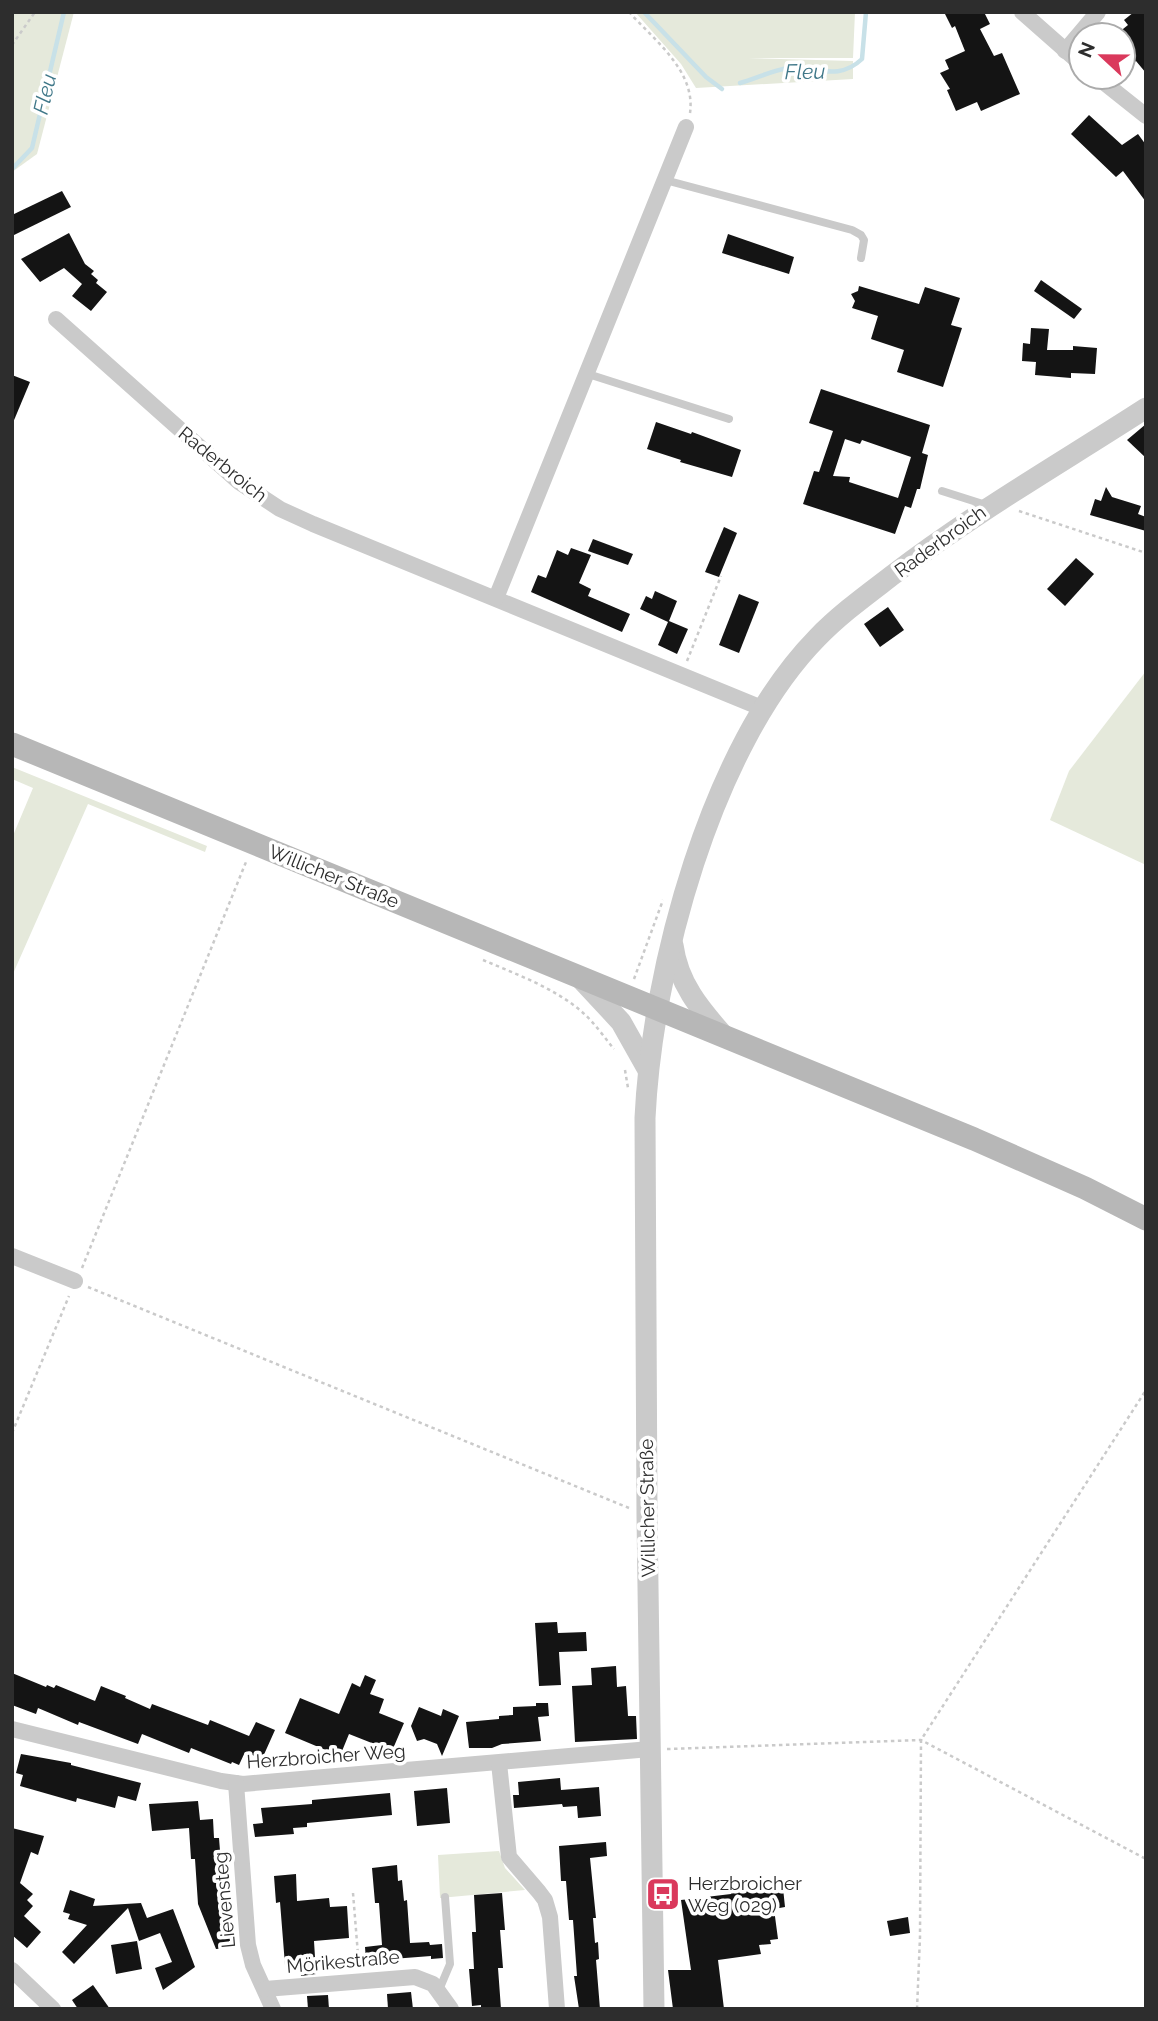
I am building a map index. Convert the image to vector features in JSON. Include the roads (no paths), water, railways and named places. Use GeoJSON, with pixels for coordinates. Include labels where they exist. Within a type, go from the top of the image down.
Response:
{"type":"FeatureCollection","features":[{"type":"Feature","properties":{"kind":"main road","name":"Willicher Straße"},"geometry":{"type":"LineString","coordinates":[[12,744],[900,1108],[1030,1163],[1146,1219]]}},
{"type":"Feature","properties":{"kind":"street"},"geometry":{"type":"LineString","coordinates":[[1022,12],[1065,51],[1097,12]]}},
{"type":"Feature","properties":{"kind":"street"},"geometry":{"type":"LineString","coordinates":[[1115,91],[1146,116]]}},
{"type":"Feature","properties":{"kind":"street"},"geometry":{"type":"LineString","coordinates":[[496,598],[686,127]]}},
{"type":"Feature","properties":{"kind":"street","name":"Raderbroich"},"geometry":{"type":"LineString","coordinates":[[56,319],[229,474],[260,497],[313,524],[764,709]]}},
{"type":"Feature","properties":{"kind":"street","name":"Raderbroich"},"geometry":{"type":"LineString","coordinates":[[657,1008],[672,943],[710,821],[741,751],[764,709],[792,667],[832,624],[910,561],[991,505],[1146,408]]}},
{"type":"Feature","properties":{"kind":"street"},"geometry":{"type":"LineString","coordinates":[[672,943],[685,986],[724,1036]]}},
{"type":"Feature","properties":{"kind":"street"},"geometry":{"type":"LineString","coordinates":[[578,976],[621,1022],[648,1070]]}},
{"type":"Feature","properties":{"kind":"street","name":"Willicher Straße"},"geometry":{"type":"LineString","coordinates":[[654,2009],[644,1167],[648,1070],[657,1008]]}},
{"type":"Feature","properties":{"kind":"street"},"geometry":{"type":"LineString","coordinates":[[12,1256],[75,1282]]}},
{"type":"Feature","properties":{"kind":"street","name":"Herzbroicher Weg"},"geometry":{"type":"LineString","coordinates":[[12,1729],[236,1783],[650,1749]]}},
{"type":"Feature","properties":{"kind":"street"},"geometry":{"type":"LineString","coordinates":[[499,1763],[509,1857],[545,1900],[550,1917],[556,2009]]}},
{"type":"Feature","properties":{"kind":"street","name":"Lievensteg"},"geometry":{"type":"LineString","coordinates":[[236,1783],[248,1945],[253,1965],[274,2009]]}},
{"type":"Feature","properties":{"kind":"street"},"geometry":{"type":"LineString","coordinates":[[12,1969],[53,2009]]}},
{"type":"Feature","properties":{"kind":"street","name":"Mörikestraße"},"geometry":{"type":"LineString","coordinates":[[265,1989],[420,1977],[430,1981],[439,1990]]}},
{"type":"Feature","properties":{"kind":"street"},"geometry":{"type":"LineString","coordinates":[[439,1990],[452,2009]]}},
{"type":"Feature","properties":{"kind":"lane"},"geometry":{"type":"LineString","coordinates":[[665,180],[852,230],[861,234],[864,240],[861,258]]}},
{"type":"Feature","properties":{"kind":"lane"},"geometry":{"type":"LineString","coordinates":[[587,374],[729,419]]}},
{"type":"Feature","properties":{"kind":"lane"},"geometry":{"type":"LineString","coordinates":[[942,491],[991,505]]}},
{"type":"Feature","properties":{"kind":"lane"},"geometry":{"type":"LineString","coordinates":[[439,1990],[450,1964],[445,1897]]}},
{"type":"Feature","properties":{"kind":"waterway","name":"Fleu"},"geometry":{"type":"LineString","coordinates":[[12,169],[32,148],[64,12]]}},
{"type":"Feature","properties":{"kind":"waterway","name":"Fleu"},"geometry":{"type":"LineString","coordinates":[[644,12],[706,77],[722,89]]}},
{"type":"Feature","properties":{"kind":"waterway","name":"Fleu"},"geometry":{"type":"LineString","coordinates":[[740,83],[788,68],[835,71],[853,66],[862,59],[866,12]]}},
{"type":"Feature","properties":{"kind":"place","name":"Herzbroicher Weg (029)"},"geometry":{"type":"Point","coordinates":[663,1894]}}]}
